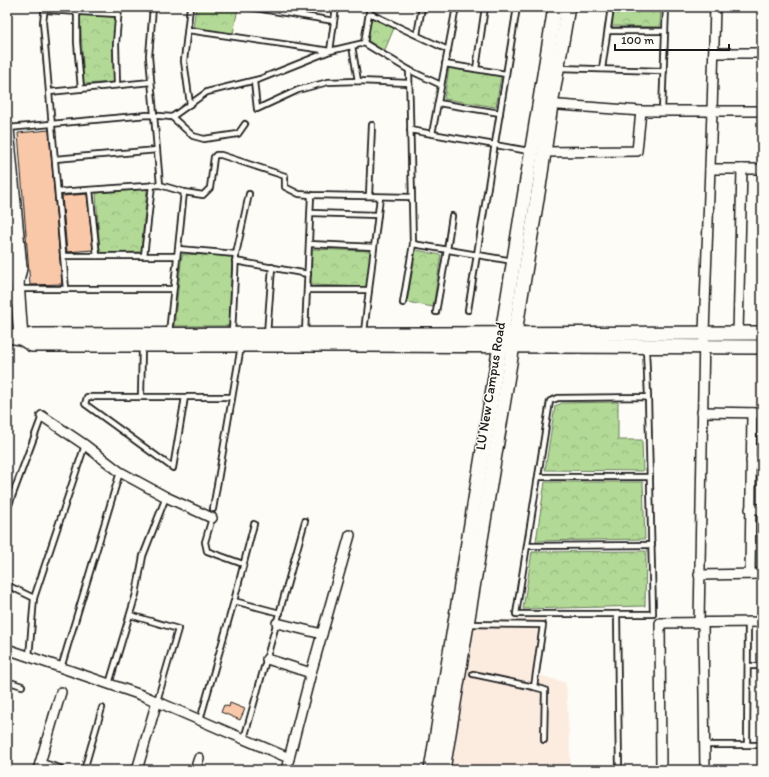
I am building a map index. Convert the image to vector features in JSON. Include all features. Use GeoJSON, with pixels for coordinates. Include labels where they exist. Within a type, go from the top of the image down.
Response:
{"type":"FeatureCollection","features":[{"type":"Feature","properties":{"kind":"street","name":"LU New Campus Road"},"geometry":{"type":"LineString","coordinates":[[443,770],[461,624],[507,340],[520,262],[544,152],[545,104],[555,7]]}},
{"type":"Feature","properties":{"kind":"street","name":"LU New Campus Road"},"geometry":{"type":"LineString","coordinates":[[520,262],[531,152],[545,104],[558,68],[568,7]]}},
{"type":"Feature","properties":{"kind":"street"},"geometry":{"type":"LineString","coordinates":[[705,770],[699,575],[703,347],[715,7]]}},
{"type":"Feature","properties":{"kind":"street"},"geometry":{"type":"LineString","coordinates":[[714,53],[762,53]]}},
{"type":"Feature","properties":{"kind":"street"},"geometry":{"type":"LineString","coordinates":[[545,104],[641,111],[762,111]]}},
{"type":"Feature","properties":{"kind":"street"},"geometry":{"type":"LineString","coordinates":[[544,152],[637,150],[641,111]]}},
{"type":"Feature","properties":{"kind":"street"},"geometry":{"type":"LineString","coordinates":[[7,129],[20,268],[17,285],[21,338]]}},
{"type":"Feature","properties":{"kind":"street"},"geometry":{"type":"LineString","coordinates":[[710,169],[762,169]]}},
{"type":"Feature","properties":{"kind":"street"},"geometry":{"type":"LineString","coordinates":[[738,334],[742,169]]}},
{"type":"Feature","properties":{"kind":"street"},"geometry":{"type":"LineString","coordinates":[[7,228],[11,268],[17,285]]}},
{"type":"Feature","properties":{"kind":"street"},"geometry":{"type":"LineString","coordinates":[[7,336],[21,338],[32,335],[232,334],[260,338],[507,340],[704,334],[762,334]]}},
{"type":"Feature","properties":{"kind":"street"},"geometry":{"type":"LineString","coordinates":[[21,338],[32,345],[241,345],[260,338],[305,334],[363,339]]}},
{"type":"Feature","properties":{"kind":"street"},"geometry":{"type":"LineString","coordinates":[[507,340],[646,347],[762,347]]}},
{"type":"Feature","properties":{"kind":"street"},"geometry":{"type":"LineString","coordinates":[[702,412],[762,413]]}},
{"type":"Feature","properties":{"kind":"street"},"geometry":{"type":"LineString","coordinates":[[750,574],[752,413]]}},
{"type":"Feature","properties":{"kind":"street"},"geometry":{"type":"LineString","coordinates":[[42,416],[85,445],[120,472],[166,497],[213,514]]}},
{"type":"Feature","properties":{"kind":"street"},"geometry":{"type":"LineString","coordinates":[[751,461],[762,461]]}},
{"type":"Feature","properties":{"kind":"street"},"geometry":{"type":"LineString","coordinates":[[750,509],[762,510]]}},
{"type":"Feature","properties":{"kind":"street"},"geometry":{"type":"LineString","coordinates":[[286,770],[311,673],[350,535]]}},
{"type":"Feature","properties":{"kind":"street"},"geometry":{"type":"LineString","coordinates":[[699,575],[762,574]]}},
{"type":"Feature","properties":{"kind":"street"},"geometry":{"type":"LineString","coordinates":[[661,770],[660,623],[762,622]]}},
{"type":"Feature","properties":{"kind":"street"},"geometry":{"type":"LineString","coordinates":[[277,623],[322,634]]}},
{"type":"Feature","properties":{"kind":"street","name":"LU New Campus Road"},"geometry":{"type":"LineString","coordinates":[[431,770],[461,624]]}},
{"type":"Feature","properties":{"kind":"street"},"geometry":{"type":"LineString","coordinates":[[7,649],[144,696],[289,758]]}},
{"type":"Feature","properties":{"kind":"street"},"geometry":{"type":"LineString","coordinates":[[267,659],[311,673]]}},
{"type":"Feature","properties":{"kind":"street"},"geometry":{"type":"LineString","coordinates":[[60,770],[39,767],[61,692]]}},
{"type":"Feature","properties":{"kind":"street"},"geometry":{"type":"LineString","coordinates":[[137,770],[157,702]]}},
{"type":"Feature","properties":{"kind":"street"},"geometry":{"type":"LineString","coordinates":[[195,770],[199,758]]}},
{"type":"Feature","properties":{"kind":"lane"},"geometry":{"type":"LineString","coordinates":[[117,85],[116,44],[119,7]]}},
{"type":"Feature","properties":{"kind":"lane"},"geometry":{"type":"LineString","coordinates":[[153,7],[149,56],[160,185]]}},
{"type":"Feature","properties":{"kind":"lane"},"geometry":{"type":"LineString","coordinates":[[190,7],[184,61],[190,104]]}},
{"type":"Feature","properties":{"kind":"lane"},"geometry":{"type":"LineString","coordinates":[[249,7],[334,21]]}},
{"type":"Feature","properties":{"kind":"lane"},"geometry":{"type":"LineString","coordinates":[[302,15],[303,7]]}},
{"type":"Feature","properties":{"kind":"lane"},"geometry":{"type":"LineString","coordinates":[[330,51],[336,7]]}},
{"type":"Feature","properties":{"kind":"lane"},"geometry":{"type":"LineString","coordinates":[[364,43],[370,7]]}},
{"type":"Feature","properties":{"kind":"lane"},"geometry":{"type":"LineString","coordinates":[[417,35],[422,7]]}},
{"type":"Feature","properties":{"kind":"lane"},"geometry":{"type":"LineString","coordinates":[[432,134],[456,7]]}},
{"type":"Feature","properties":{"kind":"lane"},"geometry":{"type":"LineString","coordinates":[[476,69],[485,7]]}},
{"type":"Feature","properties":{"kind":"lane"},"geometry":{"type":"LineString","coordinates":[[468,310],[517,7]]}},
{"type":"Feature","properties":{"kind":"lane"},"geometry":{"type":"LineString","coordinates":[[602,69],[611,7]]}},
{"type":"Feature","properties":{"kind":"lane"},"geometry":{"type":"LineString","coordinates":[[662,111],[666,7]]}},
{"type":"Feature","properties":{"kind":"lane"},"geometry":{"type":"LineString","coordinates":[[66,289],[42,22],[44,8],[77,12],[118,14]]}},
{"type":"Feature","properties":{"kind":"lane"},"geometry":{"type":"LineString","coordinates":[[77,12],[81,89]]}},
{"type":"Feature","properties":{"kind":"lane"},"geometry":{"type":"LineString","coordinates":[[369,13],[448,50]]}},
{"type":"Feature","properties":{"kind":"lane"},"geometry":{"type":"LineString","coordinates":[[188,30],[330,51]]}},
{"type":"Feature","properties":{"kind":"lane"},"geometry":{"type":"LineString","coordinates":[[608,31],[665,31]]}},
{"type":"Feature","properties":{"kind":"lane"},"geometry":{"type":"LineString","coordinates":[[172,117],[207,92],[254,81],[330,51],[364,43],[409,70],[441,85]]}},
{"type":"Feature","properties":{"kind":"lane"},"geometry":{"type":"LineString","coordinates":[[352,46],[358,81]]}},
{"type":"Feature","properties":{"kind":"lane"},"geometry":{"type":"LineString","coordinates":[[445,64],[506,74]]}},
{"type":"Feature","properties":{"kind":"lane"},"geometry":{"type":"LineString","coordinates":[[558,68],[664,71]]}},
{"type":"Feature","properties":{"kind":"lane"},"geometry":{"type":"LineString","coordinates":[[402,303],[412,244],[409,70]]}},
{"type":"Feature","properties":{"kind":"lane"},"geometry":{"type":"LineString","coordinates":[[254,81],[257,109],[298,90],[328,82],[358,81],[410,83]]}},
{"type":"Feature","properties":{"kind":"lane"},"geometry":{"type":"LineString","coordinates":[[49,92],[151,82]]}},
{"type":"Feature","properties":{"kind":"lane"},"geometry":{"type":"LineString","coordinates":[[438,103],[500,113]]}},
{"type":"Feature","properties":{"kind":"lane"},"geometry":{"type":"LineString","coordinates":[[7,129],[154,116],[172,117],[193,136],[204,139],[238,134],[244,124]]}},
{"type":"Feature","properties":{"kind":"lane"},"geometry":{"type":"LineString","coordinates":[[369,196],[372,125]]}},
{"type":"Feature","properties":{"kind":"lane"},"geometry":{"type":"LineString","coordinates":[[410,130],[531,152]]}},
{"type":"Feature","properties":{"kind":"lane"},"geometry":{"type":"LineString","coordinates":[[55,159],[157,150]]}},
{"type":"Feature","properties":{"kind":"lane"},"geometry":{"type":"LineString","coordinates":[[58,192],[160,185],[184,192],[203,195],[210,188],[214,157],[216,155],[221,155],[285,176],[285,186],[299,194],[411,197]]}},
{"type":"Feature","properties":{"kind":"lane"},"geometry":{"type":"LineString","coordinates":[[144,256],[152,185]]}},
{"type":"Feature","properties":{"kind":"lane"},"geometry":{"type":"LineString","coordinates":[[90,190],[97,256]]}},
{"type":"Feature","properties":{"kind":"lane"},"geometry":{"type":"LineString","coordinates":[[168,334],[184,192]]}},
{"type":"Feature","properties":{"kind":"lane"},"geometry":{"type":"LineString","coordinates":[[232,334],[235,261],[248,194]]}},
{"type":"Feature","properties":{"kind":"lane"},"geometry":{"type":"LineString","coordinates":[[305,334],[311,195]]}},
{"type":"Feature","properties":{"kind":"lane"},"geometry":{"type":"LineString","coordinates":[[363,339],[380,196]]}},
{"type":"Feature","properties":{"kind":"lane"},"geometry":{"type":"LineString","coordinates":[[310,213],[378,215]]}},
{"type":"Feature","properties":{"kind":"lane"},"geometry":{"type":"LineString","coordinates":[[436,312],[452,216]]}},
{"type":"Feature","properties":{"kind":"lane"},"geometry":{"type":"LineString","coordinates":[[309,244],[374,247]]}},
{"type":"Feature","properties":{"kind":"lane"},"geometry":{"type":"LineString","coordinates":[[412,244],[520,262]]}},
{"type":"Feature","properties":{"kind":"lane"},"geometry":{"type":"LineString","coordinates":[[178,248],[236,254]]}},
{"type":"Feature","properties":{"kind":"lane"},"geometry":{"type":"LineString","coordinates":[[63,256],[177,256]]}},
{"type":"Feature","properties":{"kind":"lane"},"geometry":{"type":"LineString","coordinates":[[235,261],[308,274]]}},
{"type":"Feature","properties":{"kind":"lane"},"geometry":{"type":"LineString","coordinates":[[260,338],[272,268]]}},
{"type":"Feature","properties":{"kind":"lane"},"geometry":{"type":"LineString","coordinates":[[17,285],[66,289],[173,290]]}},
{"type":"Feature","properties":{"kind":"lane"},"geometry":{"type":"LineString","coordinates":[[307,290],[369,290]]}},
{"type":"Feature","properties":{"kind":"lane"},"geometry":{"type":"LineString","coordinates":[[141,397],[142,345]]}},
{"type":"Feature","properties":{"kind":"lane"},"geometry":{"type":"LineString","coordinates":[[241,345],[213,514],[206,542],[207,551],[243,564]]}},
{"type":"Feature","properties":{"kind":"lane"},"geometry":{"type":"LineString","coordinates":[[646,347],[648,397],[652,545],[653,614],[516,614],[550,401],[558,398],[648,397]]}},
{"type":"Feature","properties":{"kind":"lane"},"geometry":{"type":"LineString","coordinates":[[185,397],[173,468],[85,404],[87,397],[185,397],[232,397]]}},
{"type":"Feature","properties":{"kind":"lane"},"geometry":{"type":"LineString","coordinates":[[7,510],[42,416]]}},
{"type":"Feature","properties":{"kind":"lane"},"geometry":{"type":"LineString","coordinates":[[29,657],[34,598],[85,445]]}},
{"type":"Feature","properties":{"kind":"lane"},"geometry":{"type":"LineString","coordinates":[[61,668],[120,472]]}},
{"type":"Feature","properties":{"kind":"lane"},"geometry":{"type":"LineString","coordinates":[[538,477],[650,477]]}},
{"type":"Feature","properties":{"kind":"lane"},"geometry":{"type":"LineString","coordinates":[[109,684],[136,594],[143,556],[166,497]]}},
{"type":"Feature","properties":{"kind":"lane"},"geometry":{"type":"LineString","coordinates":[[244,739],[305,522]]}},
{"type":"Feature","properties":{"kind":"lane"},"geometry":{"type":"LineString","coordinates":[[200,720],[254,524]]}},
{"type":"Feature","properties":{"kind":"lane"},"geometry":{"type":"LineString","coordinates":[[527,546],[652,545]]}},
{"type":"Feature","properties":{"kind":"lane"},"geometry":{"type":"LineString","coordinates":[[7,585],[34,598]]}},
{"type":"Feature","properties":{"kind":"lane"},"geometry":{"type":"LineString","coordinates":[[234,601],[280,613]]}},
{"type":"Feature","properties":{"kind":"lane"},"geometry":{"type":"LineString","coordinates":[[617,614],[619,770]]}},
{"type":"Feature","properties":{"kind":"lane"},"geometry":{"type":"LineString","coordinates":[[130,615],[178,629],[157,702]]}},
{"type":"Feature","properties":{"kind":"lane"},"geometry":{"type":"LineString","coordinates":[[747,745],[748,622]]}},
{"type":"Feature","properties":{"kind":"lane"},"geometry":{"type":"LineString","coordinates":[[461,624],[543,625],[534,687]]}},
{"type":"Feature","properties":{"kind":"lane"},"geometry":{"type":"LineString","coordinates":[[748,666],[762,666]]}},
{"type":"Feature","properties":{"kind":"lane"},"geometry":{"type":"LineString","coordinates":[[473,674],[545,690],[544,740]]}},
{"type":"Feature","properties":{"kind":"lane"},"geometry":{"type":"LineString","coordinates":[[7,681],[22,686]]}},
{"type":"Feature","properties":{"kind":"lane"},"geometry":{"type":"LineString","coordinates":[[84,770],[102,708]]}},
{"type":"Feature","properties":{"kind":"lane"},"geometry":{"type":"LineString","coordinates":[[704,745],[762,745]]}},
{"type":"Feature","properties":{"kind":"shaded area"},"geometry":{"type":"Polygon","coordinates":[[[755,354],[762,355],[762,408],[755,408],[755,354]]]}},
{"type":"Feature","properties":{"kind":"shaded area"},"geometry":{"type":"Polygon","coordinates":[[[545,619],[540,675],[566,683],[571,770],[451,770],[475,620],[545,619]]]}},
{"type":"Feature","properties":{"kind":"green space"},"geometry":{"type":"Polygon","coordinates":[[[196,7],[238,8],[233,34],[193,27],[196,7]]]}},
{"type":"Feature","properties":{"kind":"green space"},"geometry":{"type":"Polygon","coordinates":[[[615,7],[661,7],[660,27],[612,26],[615,7]]]}},
{"type":"Feature","properties":{"kind":"green space"},"geometry":{"type":"Polygon","coordinates":[[[80,15],[115,17],[113,58],[114,82],[84,84],[80,15]]]}},
{"type":"Feature","properties":{"kind":"green space"},"geometry":{"type":"Polygon","coordinates":[[[371,18],[394,28],[384,52],[368,40],[371,18]]]}},
{"type":"Feature","properties":{"kind":"green space"},"geometry":{"type":"Polygon","coordinates":[[[449,68],[501,76],[496,107],[444,99],[449,68]]]}},
{"type":"Feature","properties":{"kind":"green space"},"geometry":{"type":"Polygon","coordinates":[[[147,189],[141,252],[100,253],[96,193],[147,189]]]}},
{"type":"Feature","properties":{"kind":"green space"},"geometry":{"type":"Polygon","coordinates":[[[312,249],[371,251],[366,287],[311,285],[312,249]]]}},
{"type":"Feature","properties":{"kind":"green space"},"geometry":{"type":"Polygon","coordinates":[[[416,250],[441,255],[433,307],[407,302],[416,250]]]}},
{"type":"Feature","properties":{"kind":"green space"},"geometry":{"type":"Polygon","coordinates":[[[182,254],[232,256],[229,326],[174,326],[182,254]]]}},
{"type":"Feature","properties":{"kind":"green space"},"geometry":{"type":"Polygon","coordinates":[[[618,402],[618,440],[642,440],[643,471],[545,470],[555,406],[562,403],[618,402]]]}},
{"type":"Feature","properties":{"kind":"green space"},"geometry":{"type":"Polygon","coordinates":[[[545,482],[643,482],[645,539],[536,541],[545,482]]]}},
{"type":"Feature","properties":{"kind":"green space"},"geometry":{"type":"Polygon","coordinates":[[[756,517],[762,517],[762,568],[755,568],[756,517]]]}},
{"type":"Feature","properties":{"kind":"green space"},"geometry":{"type":"Polygon","coordinates":[[[646,551],[645,606],[523,609],[532,552],[646,551]]]}},
{"type":"Feature","properties":{"kind":"building"},"geometry":{"type":"Polygon","coordinates":[[[49,130],[62,284],[30,285],[18,133],[49,130]]]}},
{"type":"Feature","properties":{"kind":"building"},"geometry":{"type":"Polygon","coordinates":[[[87,194],[93,250],[67,252],[62,196],[87,194]]]}},
{"type":"Feature","properties":{"kind":"building"},"geometry":{"type":"Polygon","coordinates":[[[230,703],[245,709],[240,720],[221,712],[224,705],[229,707],[230,703]]]}}]}
